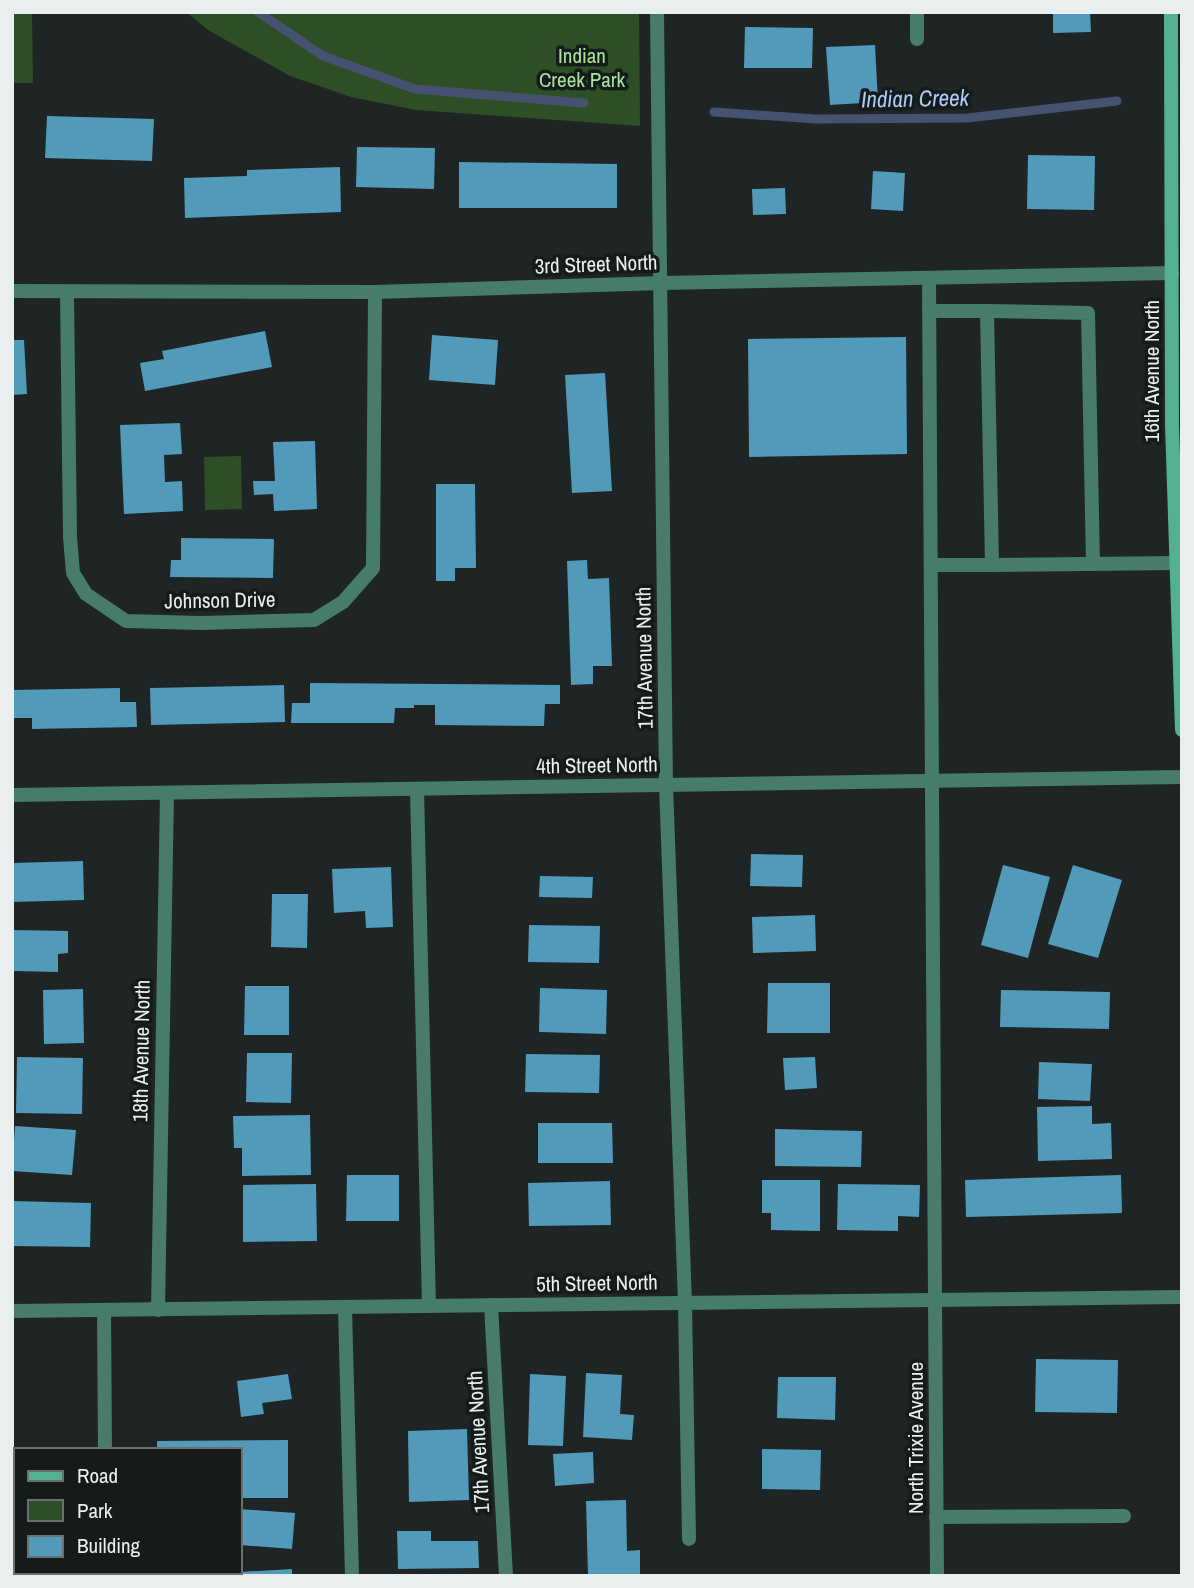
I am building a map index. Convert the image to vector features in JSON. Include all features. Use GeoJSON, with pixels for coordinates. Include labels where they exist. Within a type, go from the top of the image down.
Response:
{"type":"FeatureCollection","features":[{"type":"Feature","properties":{"kind":"main road","name":"16th Avenue North"},"geometry":{"type":"LineString","coordinates":[[1171,12],[1177,273],[1172,425],[1182,730]]}},
{"type":"Feature","properties":{"kind":"street","name":"17th Avenue North"},"geometry":{"type":"LineString","coordinates":[[657,12],[666,785],[684,1303],[689,1539]]}},
{"type":"Feature","properties":{"kind":"street"},"geometry":{"type":"LineString","coordinates":[[917,12],[917,38]]}},
{"type":"Feature","properties":{"kind":"street","name":"3rd Street North"},"geometry":{"type":"LineString","coordinates":[[12,291],[375,292],[662,283],[1177,273]]}},
{"type":"Feature","properties":{"kind":"street","name":"North Trixie Avenue"},"geometry":{"type":"LineString","coordinates":[[929,278],[937,1576]]}},
{"type":"Feature","properties":{"kind":"street","name":"Johnson Drive"},"geometry":{"type":"LineString","coordinates":[[67,293],[70,537],[73,573],[86,594],[126,621],[201,623],[314,620],[343,601],[373,568],[375,292]]}},
{"type":"Feature","properties":{"kind":"street"},"geometry":{"type":"LineString","coordinates":[[929,311],[1088,313],[1093,564]]}},
{"type":"Feature","properties":{"kind":"street"},"geometry":{"type":"LineString","coordinates":[[987,311],[992,565]]}},
{"type":"Feature","properties":{"kind":"street"},"geometry":{"type":"LineString","coordinates":[[931,565],[1177,563]]}},
{"type":"Feature","properties":{"kind":"street","name":"4th Street North"},"geometry":{"type":"LineString","coordinates":[[12,795],[1182,777]]}},
{"type":"Feature","properties":{"kind":"street"},"geometry":{"type":"LineString","coordinates":[[417,789],[429,1306]]}},
{"type":"Feature","properties":{"kind":"street","name":"18th Avenue North"},"geometry":{"type":"LineString","coordinates":[[158,1310],[167,793]]}},
{"type":"Feature","properties":{"kind":"street","name":"5th Street North"},"geometry":{"type":"LineString","coordinates":[[12,1311],[1182,1297]]}},
{"type":"Feature","properties":{"kind":"street","name":"17th Avenue North"},"geometry":{"type":"LineString","coordinates":[[491,1306],[506,1576]]}},
{"type":"Feature","properties":{"kind":"street"},"geometry":{"type":"LineString","coordinates":[[345,1308],[352,1576]]}},
{"type":"Feature","properties":{"kind":"street"},"geometry":{"type":"LineString","coordinates":[[104,1310],[105,1448]]}},
{"type":"Feature","properties":{"kind":"street"},"geometry":{"type":"LineString","coordinates":[[936,1517],[1124,1516]]}},
{"type":"Feature","properties":{"kind":"green space"},"geometry":{"type":"Polygon","coordinates":[[[12,12],[32,12],[33,83],[12,83],[12,12]]]}},
{"type":"Feature","properties":{"kind":"green space","name":"Indian Creek Park"},"geometry":{"type":"Polygon","coordinates":[[[186,12],[639,12],[640,126],[416,110],[351,97],[290,76],[208,30],[186,12]]]}},
{"type":"Feature","properties":{"kind":"green space"},"geometry":{"type":"Polygon","coordinates":[[[241,456],[242,509],[205,510],[204,457],[241,456]]]}},
{"type":"Feature","properties":{"kind":"building"},"geometry":{"type":"Polygon","coordinates":[[[1053,12],[1090,12],[1091,32],[1053,33],[1053,12]]]}},
{"type":"Feature","properties":{"kind":"building"},"geometry":{"type":"Polygon","coordinates":[[[745,27],[813,28],[812,68],[744,68],[745,27]]]}},
{"type":"Feature","properties":{"kind":"building"},"geometry":{"type":"Polygon","coordinates":[[[875,45],[878,102],[830,105],[826,47],[875,45]]]}},
{"type":"Feature","properties":{"kind":"building"},"geometry":{"type":"Polygon","coordinates":[[[47,116],[154,119],[152,161],[45,158],[47,116]]]}},
{"type":"Feature","properties":{"kind":"building"},"geometry":{"type":"Polygon","coordinates":[[[357,147],[435,148],[434,189],[356,187],[357,147]]]}},
{"type":"Feature","properties":{"kind":"building"},"geometry":{"type":"Polygon","coordinates":[[[1028,155],[1095,156],[1094,210],[1027,209],[1028,155]]]}},
{"type":"Feature","properties":{"kind":"building"},"geometry":{"type":"Polygon","coordinates":[[[459,162],[617,164],[617,208],[459,208],[459,162]]]}},
{"type":"Feature","properties":{"kind":"building"},"geometry":{"type":"Polygon","coordinates":[[[340,167],[341,212],[185,218],[184,178],[247,176],[247,170],[340,167]]]}},
{"type":"Feature","properties":{"kind":"building"},"geometry":{"type":"Polygon","coordinates":[[[873,171],[905,173],[903,211],[871,209],[873,171]]]}},
{"type":"Feature","properties":{"kind":"building"},"geometry":{"type":"Polygon","coordinates":[[[785,188],[786,214],[753,215],[752,189],[785,188]]]}},
{"type":"Feature","properties":{"kind":"building"},"geometry":{"type":"Polygon","coordinates":[[[265,331],[272,367],[145,391],[140,363],[164,359],[162,351],[265,331]]]}},
{"type":"Feature","properties":{"kind":"building"},"geometry":{"type":"Polygon","coordinates":[[[432,335],[498,340],[495,385],[429,380],[432,335]]]}},
{"type":"Feature","properties":{"kind":"building"},"geometry":{"type":"Polygon","coordinates":[[[906,337],[907,454],[749,457],[748,339],[906,337]]]}},
{"type":"Feature","properties":{"kind":"building"},"geometry":{"type":"Polygon","coordinates":[[[12,340],[24,340],[27,394],[12,395],[12,340]]]}},
{"type":"Feature","properties":{"kind":"building"},"geometry":{"type":"Polygon","coordinates":[[[605,373],[612,491],[572,493],[565,375],[605,373]]]}},
{"type":"Feature","properties":{"kind":"building"},"geometry":{"type":"Polygon","coordinates":[[[180,423],[182,454],[164,455],[165,482],[182,481],[183,511],[124,514],[120,425],[180,423]]]}},
{"type":"Feature","properties":{"kind":"building"},"geometry":{"type":"Polygon","coordinates":[[[315,441],[317,509],[274,511],[273,494],[254,495],[253,481],[275,481],[273,442],[315,441]]]}},
{"type":"Feature","properties":{"kind":"building"},"geometry":{"type":"Polygon","coordinates":[[[436,484],[475,484],[476,568],[455,568],[455,581],[436,581],[436,484]]]}},
{"type":"Feature","properties":{"kind":"building"},"geometry":{"type":"Polygon","coordinates":[[[181,538],[274,539],[273,578],[170,577],[171,560],[181,560],[181,538]]]}},
{"type":"Feature","properties":{"kind":"building"},"geometry":{"type":"Polygon","coordinates":[[[587,560],[588,579],[609,578],[612,666],[593,666],[593,684],[571,685],[567,561],[587,560]]]}},
{"type":"Feature","properties":{"kind":"building"},"geometry":{"type":"Polygon","coordinates":[[[310,683],[560,685],[560,704],[545,704],[544,726],[435,725],[435,705],[395,708],[394,723],[291,723],[292,703],[310,703],[310,683]]]}},
{"type":"Feature","properties":{"kind":"building"},"geometry":{"type":"Polygon","coordinates":[[[284,685],[285,722],[151,725],[150,688],[284,685]]]}},
{"type":"Feature","properties":{"kind":"building"},"geometry":{"type":"Polygon","coordinates":[[[120,688],[120,702],[136,702],[137,727],[32,729],[32,718],[14,718],[13,690],[120,688]]]}},
{"type":"Feature","properties":{"kind":"building"},"geometry":{"type":"Polygon","coordinates":[[[751,854],[803,855],[802,887],[750,886],[751,854]]]}},
{"type":"Feature","properties":{"kind":"building"},"geometry":{"type":"Polygon","coordinates":[[[83,861],[84,900],[12,902],[12,863],[83,861]]]}},
{"type":"Feature","properties":{"kind":"building"},"geometry":{"type":"Polygon","coordinates":[[[1003,865],[1050,877],[1028,958],[981,945],[1003,865]]]}},
{"type":"Feature","properties":{"kind":"building"},"geometry":{"type":"Polygon","coordinates":[[[1073,865],[1122,880],[1098,958],[1048,944],[1073,865]]]}},
{"type":"Feature","properties":{"kind":"building"},"geometry":{"type":"Polygon","coordinates":[[[391,867],[393,927],[366,928],[365,911],[334,913],[332,869],[391,867]]]}},
{"type":"Feature","properties":{"kind":"building"},"geometry":{"type":"Polygon","coordinates":[[[540,876],[593,877],[592,898],[539,897],[540,876]]]}},
{"type":"Feature","properties":{"kind":"building"},"geometry":{"type":"Polygon","coordinates":[[[272,894],[308,894],[307,948],[271,947],[272,894]]]}},
{"type":"Feature","properties":{"kind":"building"},"geometry":{"type":"Polygon","coordinates":[[[815,915],[816,951],[753,953],[752,917],[815,915]]]}},
{"type":"Feature","properties":{"kind":"building"},"geometry":{"type":"Polygon","coordinates":[[[529,925],[600,926],[599,963],[528,962],[529,925]]]}},
{"type":"Feature","properties":{"kind":"building"},"geometry":{"type":"Polygon","coordinates":[[[12,930],[68,931],[68,953],[58,954],[58,972],[12,971],[12,930]]]}},
{"type":"Feature","properties":{"kind":"building"},"geometry":{"type":"Polygon","coordinates":[[[768,983],[830,983],[830,1033],[767,1033],[768,983]]]}},
{"type":"Feature","properties":{"kind":"building"},"geometry":{"type":"Polygon","coordinates":[[[245,986],[289,986],[289,1035],[244,1035],[245,986]]]}},
{"type":"Feature","properties":{"kind":"building"},"geometry":{"type":"Polygon","coordinates":[[[540,988],[607,990],[606,1034],[539,1032],[540,988]]]}},
{"type":"Feature","properties":{"kind":"building"},"geometry":{"type":"Polygon","coordinates":[[[83,989],[84,1043],[44,1044],[43,990],[83,989]]]}},
{"type":"Feature","properties":{"kind":"building"},"geometry":{"type":"Polygon","coordinates":[[[1001,990],[1110,992],[1109,1029],[1000,1027],[1001,990]]]}},
{"type":"Feature","properties":{"kind":"building"},"geometry":{"type":"Polygon","coordinates":[[[247,1053],[292,1053],[291,1103],[246,1102],[247,1053]]]}},
{"type":"Feature","properties":{"kind":"building"},"geometry":{"type":"Polygon","coordinates":[[[526,1054],[600,1055],[599,1093],[525,1092],[526,1054]]]}},
{"type":"Feature","properties":{"kind":"building"},"geometry":{"type":"Polygon","coordinates":[[[17,1057],[83,1058],[82,1114],[16,1113],[17,1057]]]}},
{"type":"Feature","properties":{"kind":"building"},"geometry":{"type":"Polygon","coordinates":[[[815,1057],[817,1088],[785,1090],[783,1058],[815,1057]]]}},
{"type":"Feature","properties":{"kind":"building"},"geometry":{"type":"Polygon","coordinates":[[[1039,1062],[1092,1064],[1090,1101],[1038,1099],[1039,1062]]]}},
{"type":"Feature","properties":{"kind":"building"},"geometry":{"type":"Polygon","coordinates":[[[1092,1106],[1092,1124],[1111,1123],[1112,1159],[1038,1161],[1037,1107],[1092,1106]]]}},
{"type":"Feature","properties":{"kind":"building"},"geometry":{"type":"Polygon","coordinates":[[[310,1115],[311,1175],[242,1176],[242,1148],[234,1148],[233,1116],[310,1115]]]}},
{"type":"Feature","properties":{"kind":"building"},"geometry":{"type":"Polygon","coordinates":[[[538,1123],[612,1123],[613,1163],[538,1163],[538,1123]]]}},
{"type":"Feature","properties":{"kind":"building"},"geometry":{"type":"Polygon","coordinates":[[[15,1126],[76,1130],[72,1175],[12,1171],[15,1126]]]}},
{"type":"Feature","properties":{"kind":"building"},"geometry":{"type":"Polygon","coordinates":[[[775,1129],[862,1131],[861,1167],[775,1166],[775,1129]]]}},
{"type":"Feature","properties":{"kind":"building"},"geometry":{"type":"Polygon","coordinates":[[[347,1175],[399,1175],[399,1221],[346,1221],[347,1175]]]}},
{"type":"Feature","properties":{"kind":"building"},"geometry":{"type":"Polygon","coordinates":[[[1121,1175],[1122,1213],[966,1217],[965,1180],[1121,1175]]]}},
{"type":"Feature","properties":{"kind":"building"},"geometry":{"type":"Polygon","coordinates":[[[762,1180],[820,1180],[820,1231],[771,1230],[771,1213],[762,1213],[762,1180]]]}},
{"type":"Feature","properties":{"kind":"building"},"geometry":{"type":"Polygon","coordinates":[[[610,1181],[611,1225],[529,1226],[528,1183],[610,1181]]]}},
{"type":"Feature","properties":{"kind":"building"},"geometry":{"type":"Polygon","coordinates":[[[316,1184],[317,1241],[243,1242],[243,1185],[316,1184]]]}},
{"type":"Feature","properties":{"kind":"building"},"geometry":{"type":"Polygon","coordinates":[[[838,1184],[920,1185],[919,1217],[898,1216],[898,1231],[837,1230],[838,1184]]]}},
{"type":"Feature","properties":{"kind":"building"},"geometry":{"type":"Polygon","coordinates":[[[12,1201],[91,1203],[90,1247],[12,1246],[12,1201]]]}},
{"type":"Feature","properties":{"kind":"building"},"geometry":{"type":"Polygon","coordinates":[[[1036,1359],[1118,1360],[1117,1413],[1035,1412],[1036,1359]]]}},
{"type":"Feature","properties":{"kind":"building"},"geometry":{"type":"Polygon","coordinates":[[[586,1373],[622,1375],[620,1414],[634,1415],[632,1440],[583,1437],[586,1373]]]}},
{"type":"Feature","properties":{"kind":"building"},"geometry":{"type":"Polygon","coordinates":[[[288,1374],[292,1399],[262,1403],[264,1414],[241,1417],[237,1381],[288,1374]]]}},
{"type":"Feature","properties":{"kind":"building"},"geometry":{"type":"Polygon","coordinates":[[[530,1374],[566,1376],[563,1446],[528,1445],[530,1374]]]}},
{"type":"Feature","properties":{"kind":"building"},"geometry":{"type":"Polygon","coordinates":[[[778,1377],[836,1377],[835,1420],[777,1418],[778,1377]]]}},
{"type":"Feature","properties":{"kind":"building"},"geometry":{"type":"Polygon","coordinates":[[[467,1429],[469,1500],[409,1502],[408,1431],[467,1429]]]}},
{"type":"Feature","properties":{"kind":"building"},"geometry":{"type":"Polygon","coordinates":[[[288,1440],[288,1498],[242,1498],[242,1448],[157,1448],[157,1441],[288,1440]]]}},
{"type":"Feature","properties":{"kind":"building"},"geometry":{"type":"Polygon","coordinates":[[[762,1449],[821,1450],[820,1490],[762,1489],[762,1449]]]}},
{"type":"Feature","properties":{"kind":"building"},"geometry":{"type":"Polygon","coordinates":[[[593,1452],[594,1483],[555,1486],[553,1454],[593,1452]]]}},
{"type":"Feature","properties":{"kind":"building"},"geometry":{"type":"Polygon","coordinates":[[[12,1479],[14,1479],[14,1553],[12,1479]]]}},
{"type":"Feature","properties":{"kind":"building"},"geometry":{"type":"Polygon","coordinates":[[[626,1500],[627,1551],[640,1550],[640,1576],[588,1576],[586,1501],[626,1500]]]}},
{"type":"Feature","properties":{"kind":"building"},"geometry":{"type":"Polygon","coordinates":[[[242,1509],[295,1513],[292,1549],[242,1545],[242,1509]]]}},
{"type":"Feature","properties":{"kind":"building"},"geometry":{"type":"Polygon","coordinates":[[[397,1531],[431,1531],[431,1541],[478,1541],[479,1568],[398,1569],[397,1531]]]}},
{"type":"Feature","properties":{"kind":"building"},"geometry":{"type":"Polygon","coordinates":[[[292,1569],[292,1576],[203,1576],[242,1574],[242,1572],[292,1569]]]}},
{"type":"Feature","properties":{"kind":"waterway","name":"Indian Creek"},"geometry":{"type":"LineString","coordinates":[[258,12],[323,56],[415,89],[584,103]]}},
{"type":"Feature","properties":{"kind":"waterway","name":"Indian Creek"},"geometry":{"type":"LineString","coordinates":[[714,112],[816,119],[967,118],[1117,101]]}}]}
